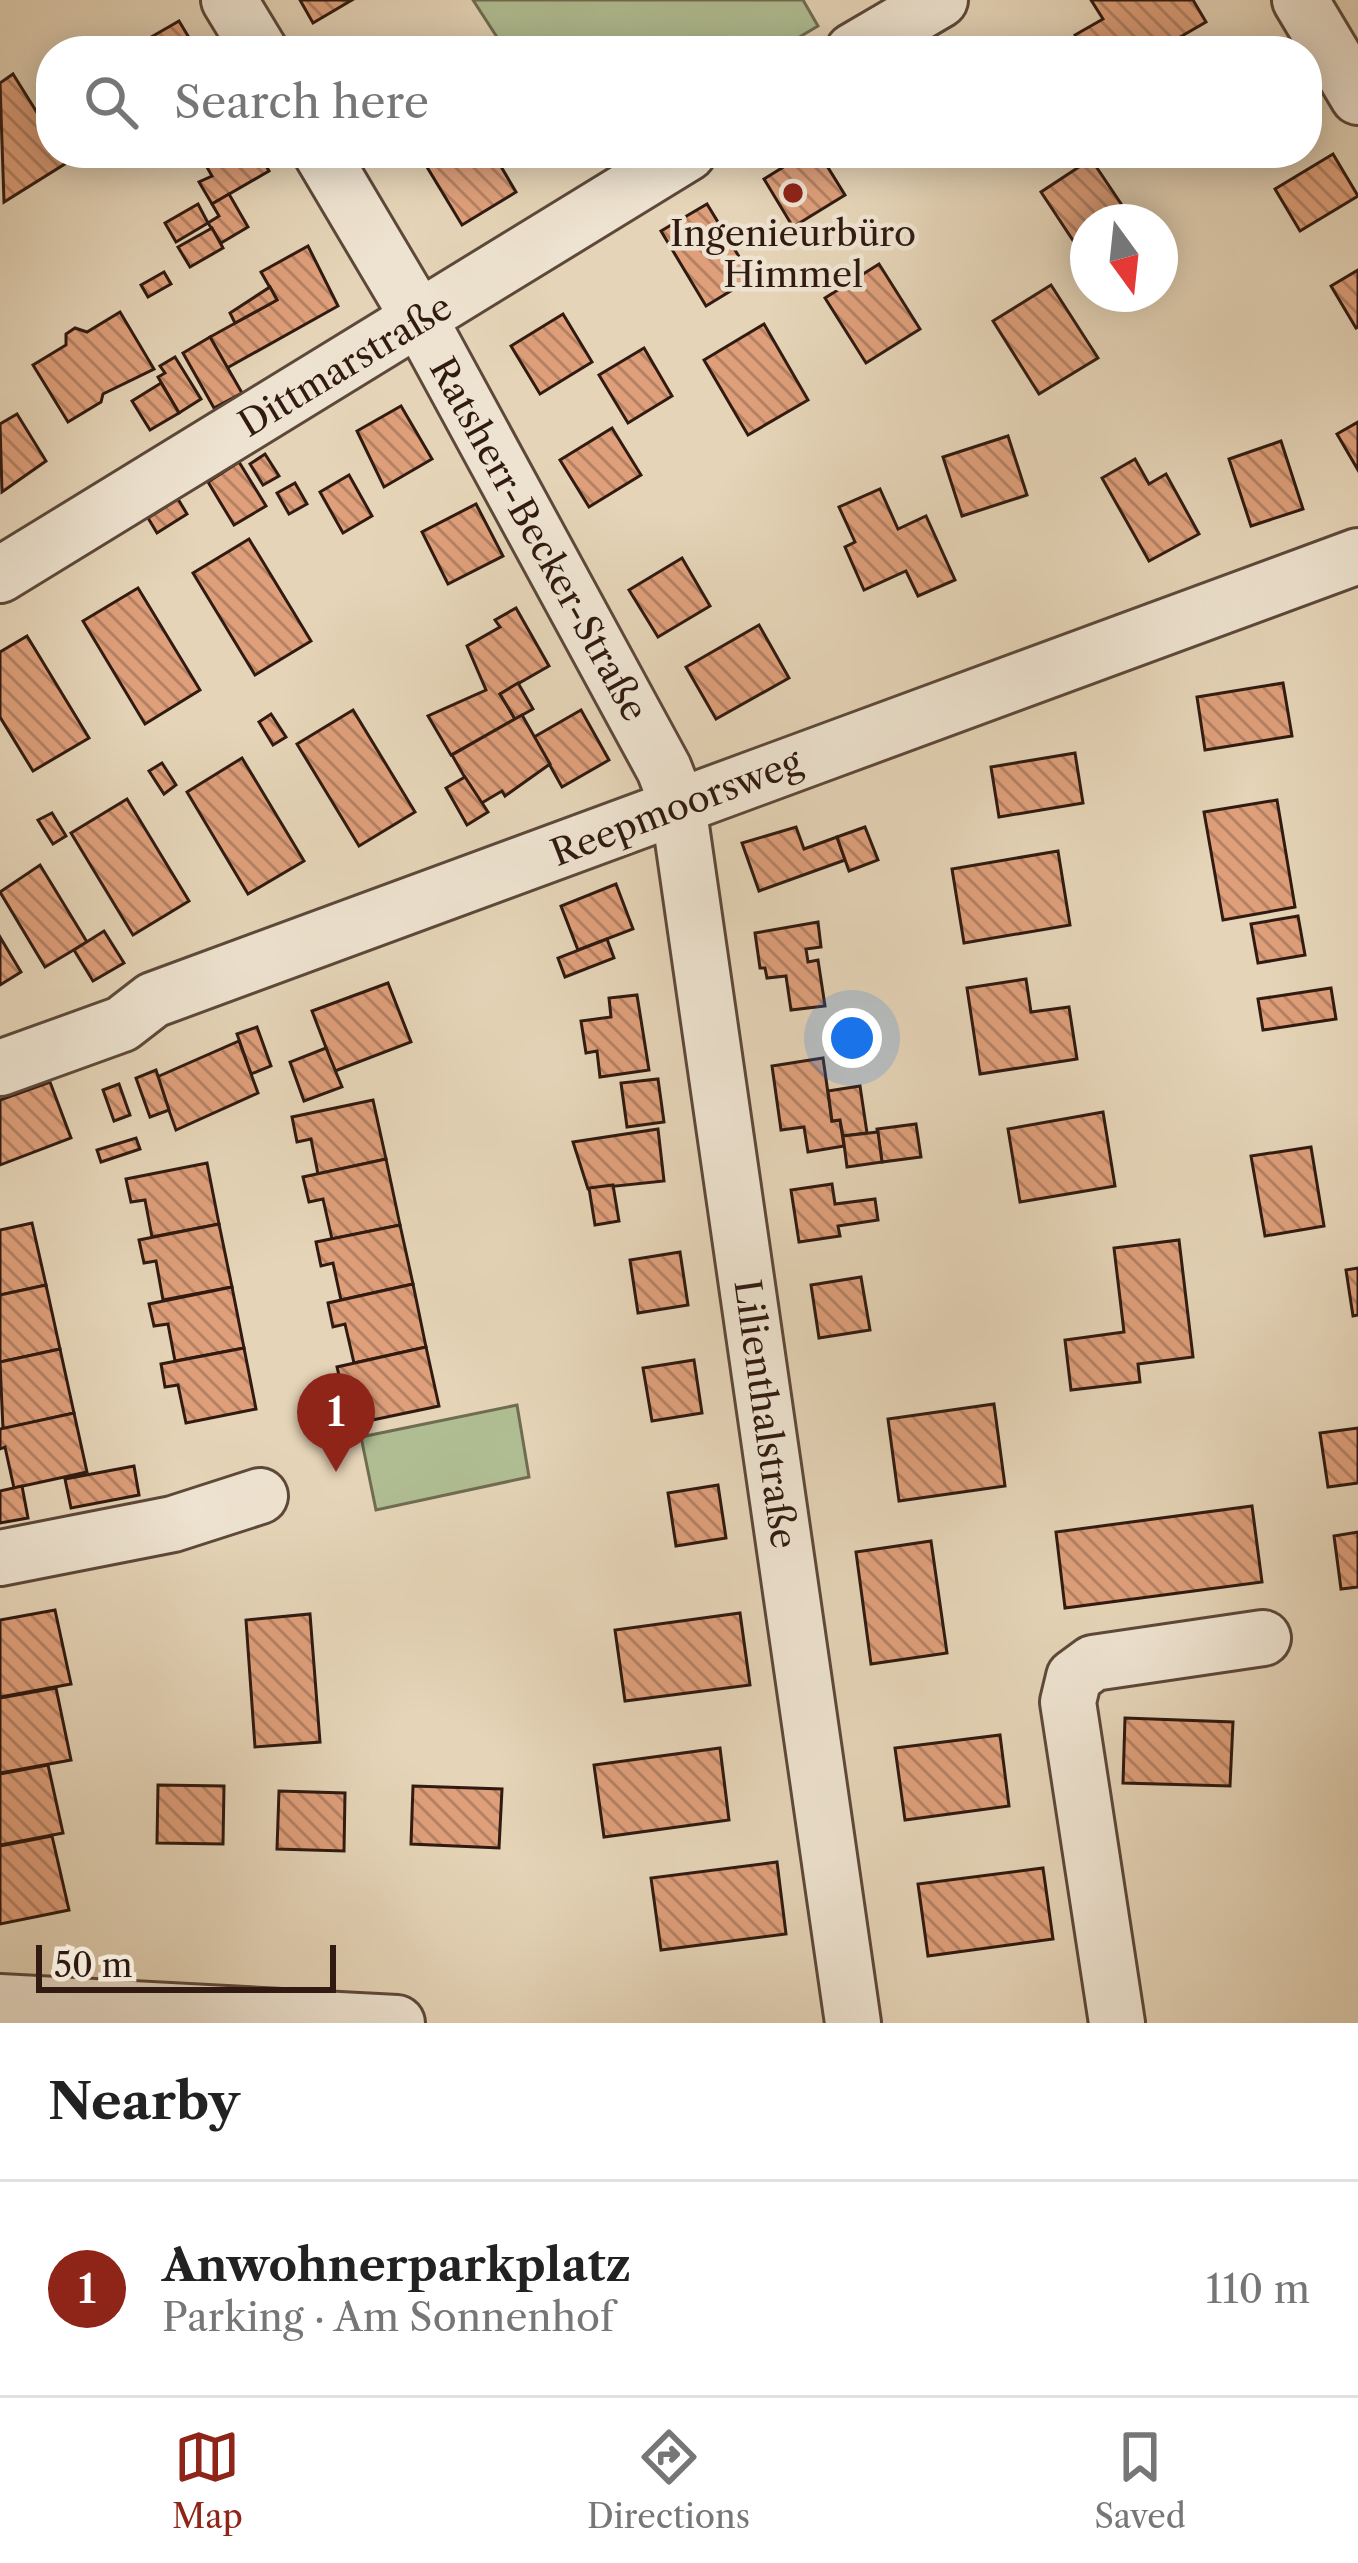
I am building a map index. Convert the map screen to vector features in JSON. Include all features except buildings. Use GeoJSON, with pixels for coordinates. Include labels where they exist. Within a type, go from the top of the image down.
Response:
{"type":"FeatureCollection","features":[{"type":"Feature","properties":{"kind":"street"},"geometry":{"type":"LineString","coordinates":[[229,0],[251,36]]}},
{"type":"Feature","properties":{"kind":"street"},"geometry":{"type":"LineString","coordinates":[[879,36],[940,0]]}},
{"type":"Feature","properties":{"kind":"street"},"geometry":{"type":"LineString","coordinates":[[1300,0],[1322,36]]}},
{"type":"Feature","properties":{"kind":"street"},"geometry":{"type":"LineString","coordinates":[[1322,37],[1358,97]]}},
{"type":"Feature","properties":{"kind":"street","name":"Ratsherr-Becker-Straße"},"geometry":{"type":"LineString","coordinates":[[330,168],[420,320],[664,769],[677,805]]}},
{"type":"Feature","properties":{"kind":"street","name":"Dittmarstraße"},"geometry":{"type":"LineString","coordinates":[[0,574],[664,168]]}},
{"type":"Feature","properties":{"kind":"street","name":"Reepmoorsweg"},"geometry":{"type":"LineString","coordinates":[[0,1068],[122,1024],[153,1000],[1358,556]]}},
{"type":"Feature","properties":{"kind":"street","name":"Lilienthalstraße"},"geometry":{"type":"LineString","coordinates":[[677,805],[854,2023]]}},
{"type":"Feature","properties":{"kind":"street"},"geometry":{"type":"LineString","coordinates":[[0,1558],[173,1524],[260,1496]]}},
{"type":"Feature","properties":{"kind":"street"},"geometry":{"type":"LineString","coordinates":[[1117,2023],[1068,1702],[1074,1677],[1093,1664],[1263,1638]]}},
{"type":"Feature","properties":{"kind":"street"},"geometry":{"type":"LineString","coordinates":[[0,2002],[397,2023]]}},
{"type":"Feature","properties":{"kind":"green space"},"geometry":{"type":"Polygon","coordinates":[[[473,0],[803,0],[818,26],[801,36],[496,36],[473,0]]]}},
{"type":"Feature","properties":{"kind":"green space"},"geometry":{"type":"Polygon","coordinates":[[[517,1405],[529,1477],[376,1510],[361,1437],[517,1405]]]}},
{"type":"Feature","properties":{"kind":"place","name":"Ingenieurbüro Himmel"},"geometry":{"type":"Point","coordinates":[793,193]}},
{"type":"Feature","properties":{"kind":"place","name":"Anwohnerparkplatz"},"geometry":{"type":"Point","coordinates":[336,1472]}}]}
